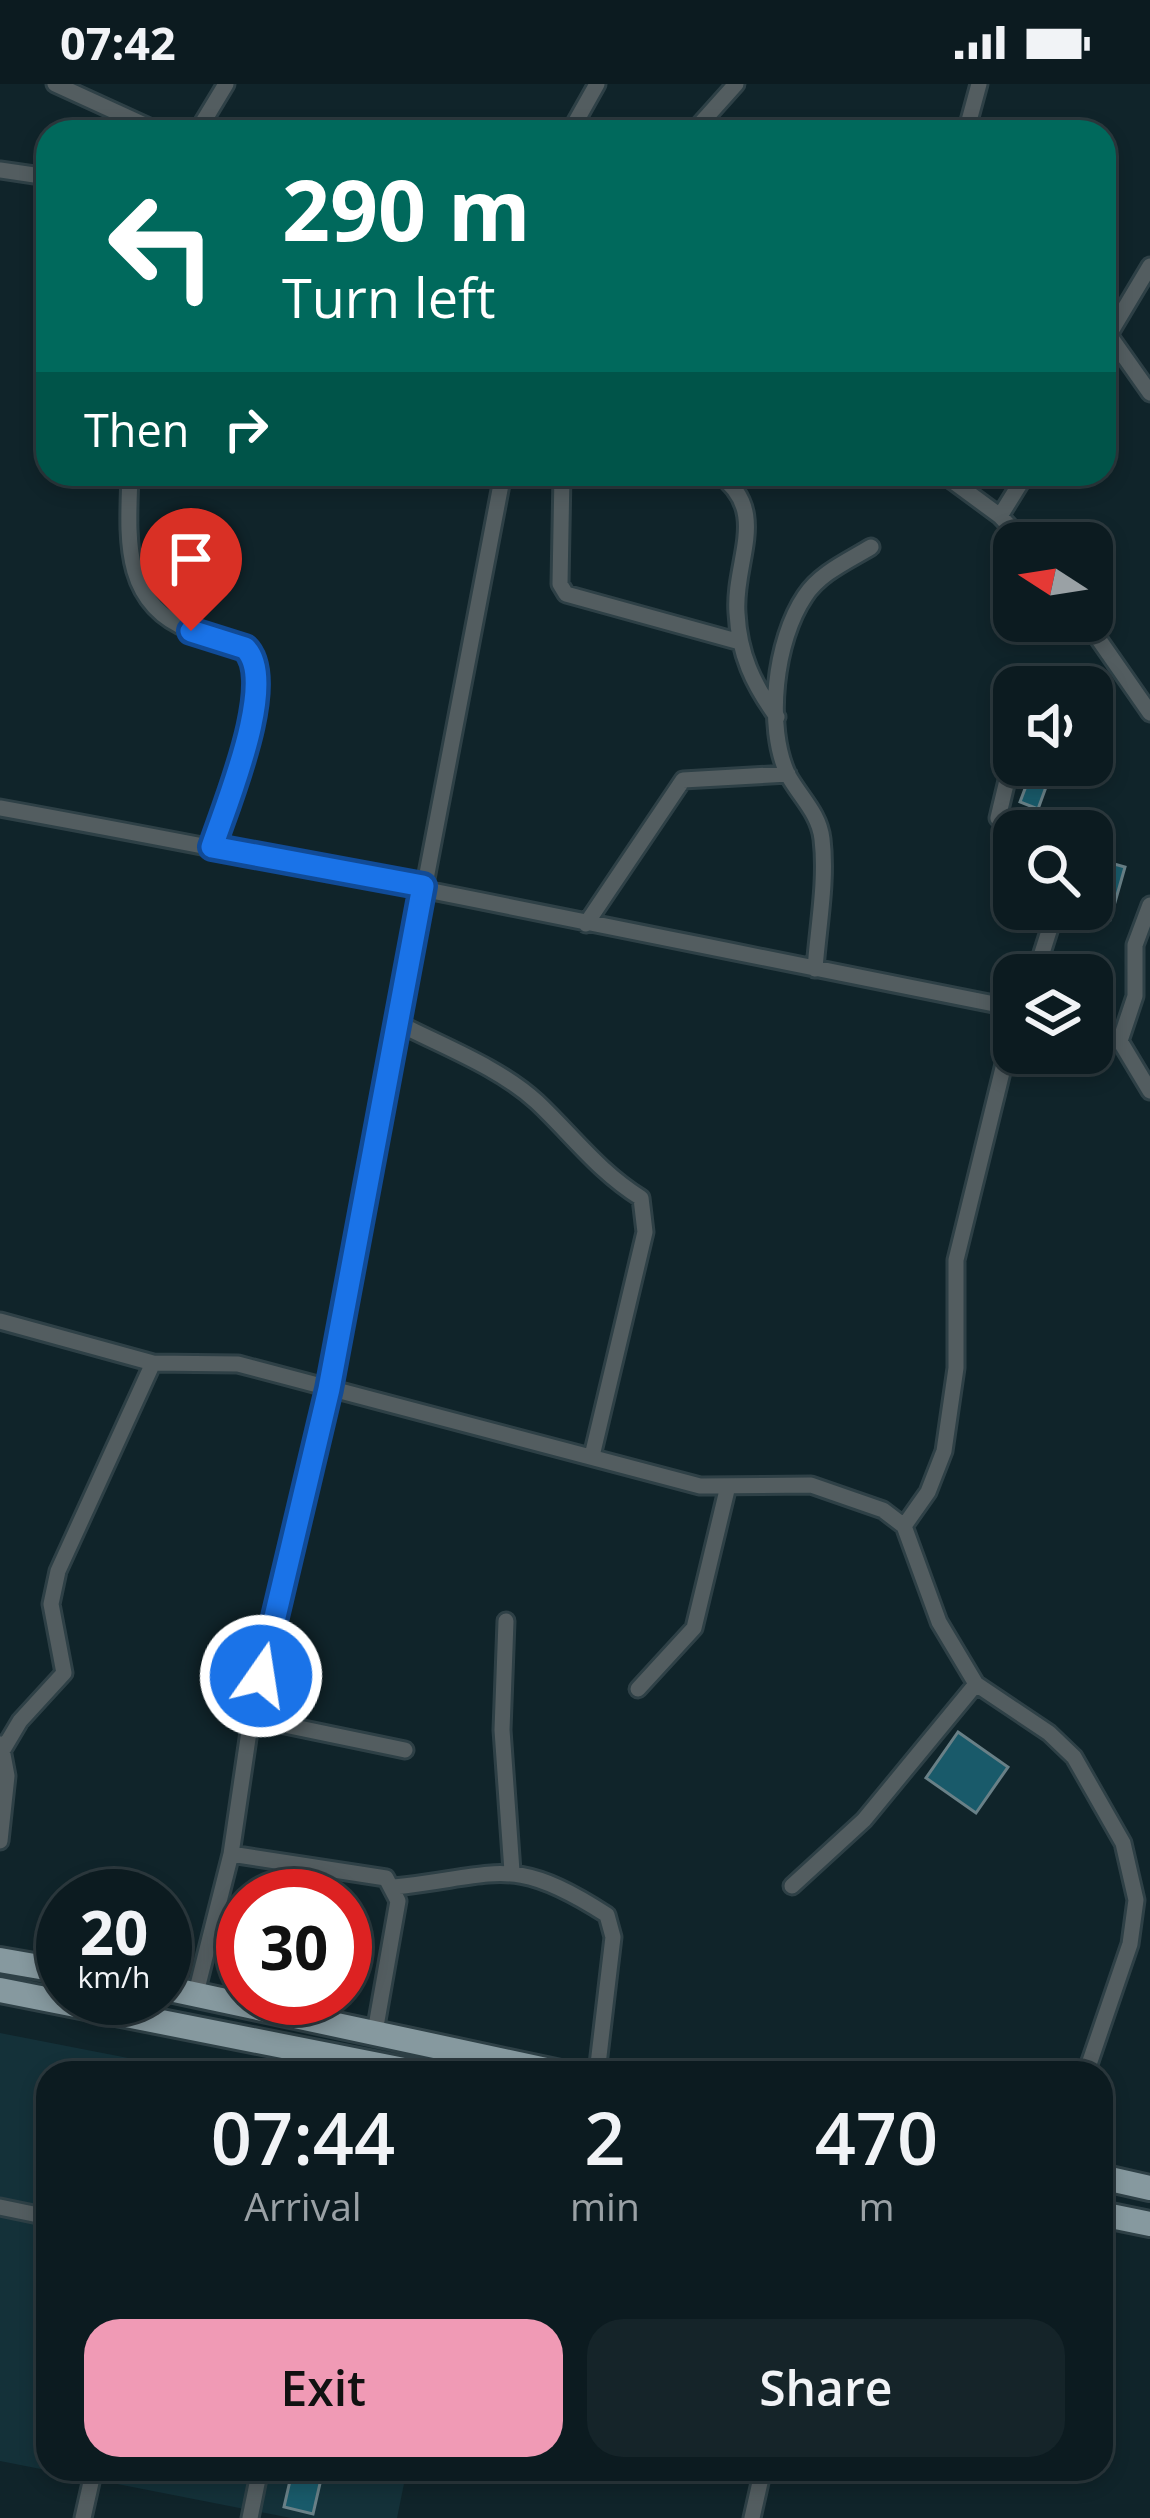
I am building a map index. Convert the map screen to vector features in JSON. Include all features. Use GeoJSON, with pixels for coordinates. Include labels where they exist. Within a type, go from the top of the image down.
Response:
{"type":"FeatureCollection","features":[{"type":"Feature","properties":{"kind":"main road"},"geometry":{"type":"LineString","coordinates":[[0,1960],[36,1966]]}},
{"type":"Feature","properties":{"kind":"main road"},"geometry":{"type":"LineString","coordinates":[[0,1990],[319,2061]]}},
{"type":"Feature","properties":{"kind":"main road"},"geometry":{"type":"LineString","coordinates":[[192,1992],[506,2061]]}},
{"type":"Feature","properties":{"kind":"main road"},"geometry":{"type":"LineString","coordinates":[[1113,2180],[1150,2188]]}},
{"type":"Feature","properties":{"kind":"main road"},"geometry":{"type":"LineString","coordinates":[[1113,2216],[1150,2224]]}},
{"type":"Feature","properties":{"kind":"street"},"geometry":{"type":"LineString","coordinates":[[55,84],[134,120]]}},
{"type":"Feature","properties":{"kind":"street"},"geometry":{"type":"LineString","coordinates":[[204,120],[226,84]]}},
{"type":"Feature","properties":{"kind":"street"},"geometry":{"type":"LineString","coordinates":[[577,120],[597,84]]}},
{"type":"Feature","properties":{"kind":"street"},"geometry":{"type":"LineString","coordinates":[[704,120],[736,84]]}},
{"type":"Feature","properties":{"kind":"street"},"geometry":{"type":"LineString","coordinates":[[969,120],[979,84]]}},
{"type":"Feature","properties":{"kind":"street"},"geometry":{"type":"LineString","coordinates":[[0,170],[36,176]]}},
{"type":"Feature","properties":{"kind":"street"},"geometry":{"type":"LineString","coordinates":[[1116,324],[1150,266]]}},
{"type":"Feature","properties":{"kind":"street"},"geometry":{"type":"LineString","coordinates":[[1116,350],[1150,393]]}},
{"type":"Feature","properties":{"kind":"street"},"geometry":{"type":"LineString","coordinates":[[130,486],[130,563],[147,603],[191,631],[245,648],[255,664],[256,701],[212,847]]}},
{"type":"Feature","properties":{"kind":"street"},"geometry":{"type":"LineString","coordinates":[[196,1993],[231,1854],[251,1718],[329,1389],[501,486]]}},
{"type":"Feature","properties":{"kind":"street"},"geometry":{"type":"LineString","coordinates":[[562,486],[560,584],[566,594],[740,642]]}},
{"type":"Feature","properties":{"kind":"street"},"geometry":{"type":"LineString","coordinates":[[730,486],[745,502],[749,536],[736,596],[740,642],[749,675],[777,717]]}},
{"type":"Feature","properties":{"kind":"street"},"geometry":{"type":"LineString","coordinates":[[960,486],[1006,522]]}},
{"type":"Feature","properties":{"kind":"street"},"geometry":{"type":"LineString","coordinates":[[1000,516],[1018,486]]}},
{"type":"Feature","properties":{"kind":"street"},"geometry":{"type":"LineString","coordinates":[[815,969],[822,837],[815,815],[788,774],[777,717],[790,625],[806,593],[871,547]]}},
{"type":"Feature","properties":{"kind":"street"},"geometry":{"type":"LineString","coordinates":[[1101,642],[1150,713]]}},
{"type":"Feature","properties":{"kind":"street"},"geometry":{"type":"LineString","coordinates":[[586,924],[683,780],[788,774]]}},
{"type":"Feature","properties":{"kind":"street"},"geometry":{"type":"LineString","coordinates":[[0,808],[423,886],[586,924],[993,1004]]}},
{"type":"Feature","properties":{"kind":"street"},"geometry":{"type":"LineString","coordinates":[[1120,1041],[1135,996],[1135,945],[1150,905]]}},
{"type":"Feature","properties":{"kind":"street"},"geometry":{"type":"LineString","coordinates":[[397,1022],[512,1083],[587,1160],[641,1198],[645,1232],[592,1456]]}},
{"type":"Feature","properties":{"kind":"street"},"geometry":{"type":"LineString","coordinates":[[1113,1037],[1120,1041],[1150,1091]]}},
{"type":"Feature","properties":{"kind":"street"},"geometry":{"type":"LineString","coordinates":[[904,1526],[928,1492],[944,1451],[956,1368],[956,1260],[1002,1074]]}},
{"type":"Feature","properties":{"kind":"street"},"geometry":{"type":"LineString","coordinates":[[0,1321],[153,1363],[238,1364],[727,1490],[812,1485],[883,1510],[904,1526],[939,1622],[976,1684],[1049,1733],[1074,1757],[1123,1843],[1136,1900],[1130,1944],[1090,2061]]}},
{"type":"Feature","properties":{"kind":"street"},"geometry":{"type":"LineString","coordinates":[[0,1841],[7,1776],[2,1745],[64,1673],[51,1604],[58,1571],[153,1363]]}},
{"type":"Feature","properties":{"kind":"street"},"geometry":{"type":"LineString","coordinates":[[638,1689],[694,1628],[727,1490]]}},
{"type":"Feature","properties":{"kind":"street"},"geometry":{"type":"LineString","coordinates":[[506,1621],[502,1730],[512,1870]]}},
{"type":"Feature","properties":{"kind":"street"},"geometry":{"type":"LineString","coordinates":[[792,1886],[864,1820],[976,1684]]}},
{"type":"Feature","properties":{"kind":"street"},"geometry":{"type":"LineString","coordinates":[[251,1718],[405,1750]]}},
{"type":"Feature","properties":{"kind":"street"},"geometry":{"type":"LineString","coordinates":[[231,1854],[386,1877],[398,1901],[375,2032]]}},
{"type":"Feature","properties":{"kind":"street"},"geometry":{"type":"LineString","coordinates":[[394,1887],[512,1870],[559,1884],[613,1924],[598,2061]]}},
{"type":"Feature","properties":{"kind":"street"},"geometry":{"type":"LineString","coordinates":[[0,2206],[36,2214]]}},
{"type":"Feature","properties":{"kind":"street"},"geometry":{"type":"LineString","coordinates":[[83,2518],[91,2481]]}},
{"type":"Feature","properties":{"kind":"street"},"geometry":{"type":"LineString","coordinates":[[250,2518],[258,2481]]}},
{"type":"Feature","properties":{"kind":"street"},"geometry":{"type":"LineString","coordinates":[[752,2518],[761,2481]]}},
{"type":"Feature","properties":{"kind":"shaded area"},"geometry":{"type":"Polygon","coordinates":[[[0,2033],[144,2061],[36,2061],[36,2468],[0,2461],[0,2033]]]}},
{"type":"Feature","properties":{"kind":"shaded area"},"geometry":{"type":"Polygon","coordinates":[[[102,2481],[405,2481],[397,2518],[291,2518],[102,2481]]]}},
{"type":"Feature","properties":{"kind":"building"},"geometry":{"type":"Polygon","coordinates":[[[1026,786],[1046,786],[1038,809],[1020,802],[1026,786]]]}},
{"type":"Feature","properties":{"kind":"building"},"geometry":{"type":"Polygon","coordinates":[[[1113,864],[1125,867],[1113,909],[1113,864]]]}},
{"type":"Feature","properties":{"kind":"building"},"geometry":{"type":"Polygon","coordinates":[[[958,1732],[1008,1767],[976,1813],[926,1778],[958,1732]]]}},
{"type":"Feature","properties":{"kind":"building"},"geometry":{"type":"Polygon","coordinates":[[[290,2481],[321,2481],[313,2514],[284,2507],[290,2481]]]}},
{"type":"Feature","properties":{"kind":"route"},"geometry":{"type":"LineString","coordinates":[[191,631],[245,648],[255,664],[256,701],[212,847],[423,886],[329,1389],[261,1676]]}}]}
